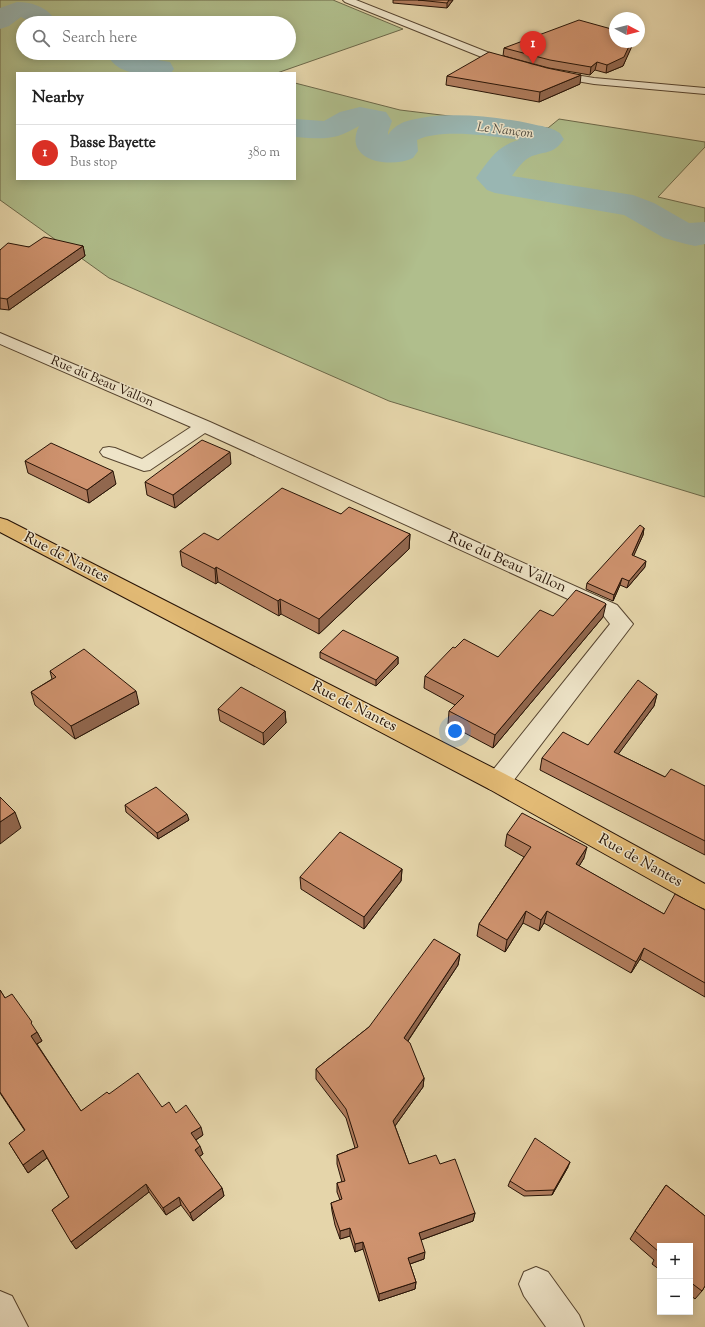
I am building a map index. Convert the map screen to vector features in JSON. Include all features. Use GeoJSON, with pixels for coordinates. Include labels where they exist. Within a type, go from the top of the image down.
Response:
{"type":"FeatureCollection","features":[{"type":"Feature","properties":{"kind":"main road","name":"Rue de Nantes"},"geometry":{"type":"LineString","coordinates":[[0,524],[498,782],[705,897]]}},
{"type":"Feature","properties":{"kind":"street"},"geometry":{"type":"LineString","coordinates":[[348,0],[488,56],[525,68]]}},
{"type":"Feature","properties":{"kind":"street"},"geometry":{"type":"LineString","coordinates":[[488,56],[502,51]]}},
{"type":"Feature","properties":{"kind":"street"},"geometry":{"type":"LineString","coordinates":[[538,71],[594,81],[705,92]]}},
{"type":"Feature","properties":{"kind":"street","name":"Rue du Beau Vallon"},"geometry":{"type":"LineString","coordinates":[[0,338],[204,426],[610,610],[622,624],[498,782]]}},
{"type":"Feature","properties":{"kind":"street"},"geometry":{"type":"LineString","coordinates":[[109,452],[144,466],[204,426]]}},
{"type":"Feature","properties":{"kind":"street"},"geometry":{"type":"LineString","coordinates":[[536,1284],[567,1327]]}},
{"type":"Feature","properties":{"kind":"street"},"geometry":{"type":"LineString","coordinates":[[0,1308],[11,1327]]}},
{"type":"Feature","properties":{"kind":"green space"},"geometry":{"type":"Polygon","coordinates":[[[0,0],[333,0],[403,29],[280,72],[16,72],[16,180],[296,180],[296,83],[400,110],[548,128],[559,119],[705,142],[705,147],[658,197],[705,208],[705,497],[389,401],[109,278],[0,200],[0,0]]]}},
{"type":"Feature","properties":{"kind":"water"},"geometry":{"type":"Polygon","coordinates":[[[120,60],[127,60],[134,64],[162,66],[153,72],[146,72],[154,68],[126,65],[120,60]]]}},
{"type":"Feature","properties":{"kind":"water"},"geometry":{"type":"Polygon","coordinates":[[[359,114],[378,117],[371,129],[370,135],[374,148],[386,153],[402,152],[400,138],[409,130],[423,125],[461,123],[532,131],[545,135],[549,139],[513,151],[490,176],[497,182],[510,185],[632,204],[642,208],[674,227],[693,231],[705,230],[705,236],[692,236],[655,224],[629,205],[500,187],[491,184],[482,177],[507,147],[541,138],[535,134],[450,125],[426,126],[404,136],[404,138],[413,147],[414,153],[410,157],[390,160],[383,159],[371,153],[363,142],[361,134],[371,121],[369,117],[353,116],[343,128],[337,131],[296,129],[296,126],[328,128],[352,115],[359,114]]]}},
{"type":"Feature","properties":{"kind":"building"},"geometry":{"type":"Polygon","coordinates":[[[418,0],[449,0],[447,3],[418,0]]]}},
{"type":"Feature","properties":{"kind":"building"},"geometry":{"type":"Polygon","coordinates":[[[579,20],[609,28],[609,48],[628,48],[624,57],[607,65],[597,62],[591,67],[550,60],[504,48],[579,20]]]}},
{"type":"Feature","properties":{"kind":"building"},"geometry":{"type":"Polygon","coordinates":[[[489,52],[547,68],[581,75],[540,92],[447,76],[489,52]]]}},
{"type":"Feature","properties":{"kind":"building"},"geometry":{"type":"Polygon","coordinates":[[[44,237],[83,246],[7,299],[0,298],[0,250],[8,243],[29,247],[44,237]]]}},
{"type":"Feature","properties":{"kind":"building"},"geometry":{"type":"Polygon","coordinates":[[[202,440],[230,452],[173,495],[145,482],[202,440]]]}},
{"type":"Feature","properties":{"kind":"building"},"geometry":{"type":"Polygon","coordinates":[[[51,443],[113,471],[87,490],[25,461],[51,443]]]}},
{"type":"Feature","properties":{"kind":"building"},"geometry":{"type":"Polygon","coordinates":[[[282,488],[341,514],[349,507],[410,534],[319,619],[280,599],[278,601],[216,567],[215,569],[180,551],[204,533],[218,540],[282,488]]]}},
{"type":"Feature","properties":{"kind":"building"},"geometry":{"type":"Polygon","coordinates":[[[640,525],[644,528],[632,555],[646,561],[629,581],[622,578],[614,595],[587,583],[640,525]]]}},
{"type":"Feature","properties":{"kind":"building"},"geometry":{"type":"Polygon","coordinates":[[[576,590],[606,604],[495,735],[449,711],[464,696],[425,676],[453,647],[455,648],[464,639],[498,657],[540,610],[553,616],[576,590]]]}},
{"type":"Feature","properties":{"kind":"building"},"geometry":{"type":"Polygon","coordinates":[[[343,630],[398,657],[376,680],[320,652],[343,630]]]}},
{"type":"Feature","properties":{"kind":"building"},"geometry":{"type":"Polygon","coordinates":[[[84,649],[136,691],[71,726],[31,692],[56,677],[50,671],[84,649]]]}},
{"type":"Feature","properties":{"kind":"building"},"geometry":{"type":"Polygon","coordinates":[[[638,680],[657,694],[614,752],[665,777],[671,769],[705,786],[705,841],[542,758],[563,732],[588,745],[638,680]]]}},
{"type":"Feature","properties":{"kind":"building"},"geometry":{"type":"Polygon","coordinates":[[[241,687],[285,711],[263,733],[218,709],[241,687]]]}},
{"type":"Feature","properties":{"kind":"building"},"geometry":{"type":"Polygon","coordinates":[[[156,787],[187,814],[157,833],[125,805],[156,787]]]}},
{"type":"Feature","properties":{"kind":"building"},"geometry":{"type":"Polygon","coordinates":[[[0,797],[15,812],[0,822],[0,797]]]}},
{"type":"Feature","properties":{"kind":"building"},"geometry":{"type":"Polygon","coordinates":[[[522,813],[587,847],[576,864],[664,914],[675,894],[705,910],[705,983],[644,948],[636,962],[547,911],[541,920],[526,911],[507,940],[479,924],[531,847],[507,834],[522,813]]]}},
{"type":"Feature","properties":{"kind":"building"},"geometry":{"type":"Polygon","coordinates":[[[340,832],[402,869],[364,917],[300,877],[340,832]]]}},
{"type":"Feature","properties":{"kind":"building"},"geometry":{"type":"Polygon","coordinates":[[[434,939],[460,954],[404,1038],[410,1043],[424,1078],[393,1121],[409,1164],[436,1155],[440,1164],[455,1159],[475,1213],[419,1233],[425,1252],[408,1258],[416,1282],[379,1294],[363,1242],[355,1244],[350,1228],[340,1231],[331,1203],[342,1199],[337,1183],[345,1181],[337,1155],[358,1147],[346,1109],[316,1069],[369,1027],[434,939]]]}},
{"type":"Feature","properties":{"kind":"building"},"geometry":{"type":"Polygon","coordinates":[[[0,990],[5,998],[12,994],[32,1022],[31,1023],[37,1032],[31,1036],[81,1111],[107,1092],[109,1094],[138,1073],[162,1107],[169,1102],[176,1113],[186,1105],[201,1127],[191,1133],[200,1146],[195,1150],[222,1188],[190,1213],[179,1197],[163,1208],[146,1184],[71,1242],[52,1210],[69,1197],[43,1150],[23,1165],[9,1143],[25,1130],[0,1092],[0,990]]]}},
{"type":"Feature","properties":{"kind":"building"},"geometry":{"type":"Polygon","coordinates":[[[535,1138],[570,1162],[554,1190],[526,1191],[510,1181],[535,1138]]]}},
{"type":"Feature","properties":{"kind":"building"},"geometry":{"type":"Polygon","coordinates":[[[666,1185],[705,1216],[705,1286],[702,1291],[693,1284],[693,1243],[657,1243],[657,1250],[635,1231],[666,1185]]]}},
{"type":"Feature","properties":{"kind":"waterway","name":"Le Nançon"},"geometry":{"type":"LineString","coordinates":[[0,21],[17,10],[29,11],[38,16]]}},
{"type":"Feature","properties":{"kind":"waterway","name":"Le Nançon"},"geometry":{"type":"LineString","coordinates":[[126,60],[132,64],[160,68],[156,72]]}},
{"type":"Feature","properties":{"kind":"waterway","name":"Le Nançon"},"geometry":{"type":"LineString","coordinates":[[296,128],[326,130],[334,128],[351,118],[360,116],[375,118],[377,121],[372,132],[373,147],[387,154],[394,154],[402,151],[401,144],[405,134],[415,129],[432,126],[476,126],[520,131],[537,135],[548,139],[542,144],[519,150],[504,163],[493,178],[499,183],[507,186],[633,206],[677,230],[695,235],[705,233]]}},
{"type":"Feature","properties":{"kind":"place","name":"Basse Bayette"},"geometry":{"type":"Point","coordinates":[533,64]}}]}
